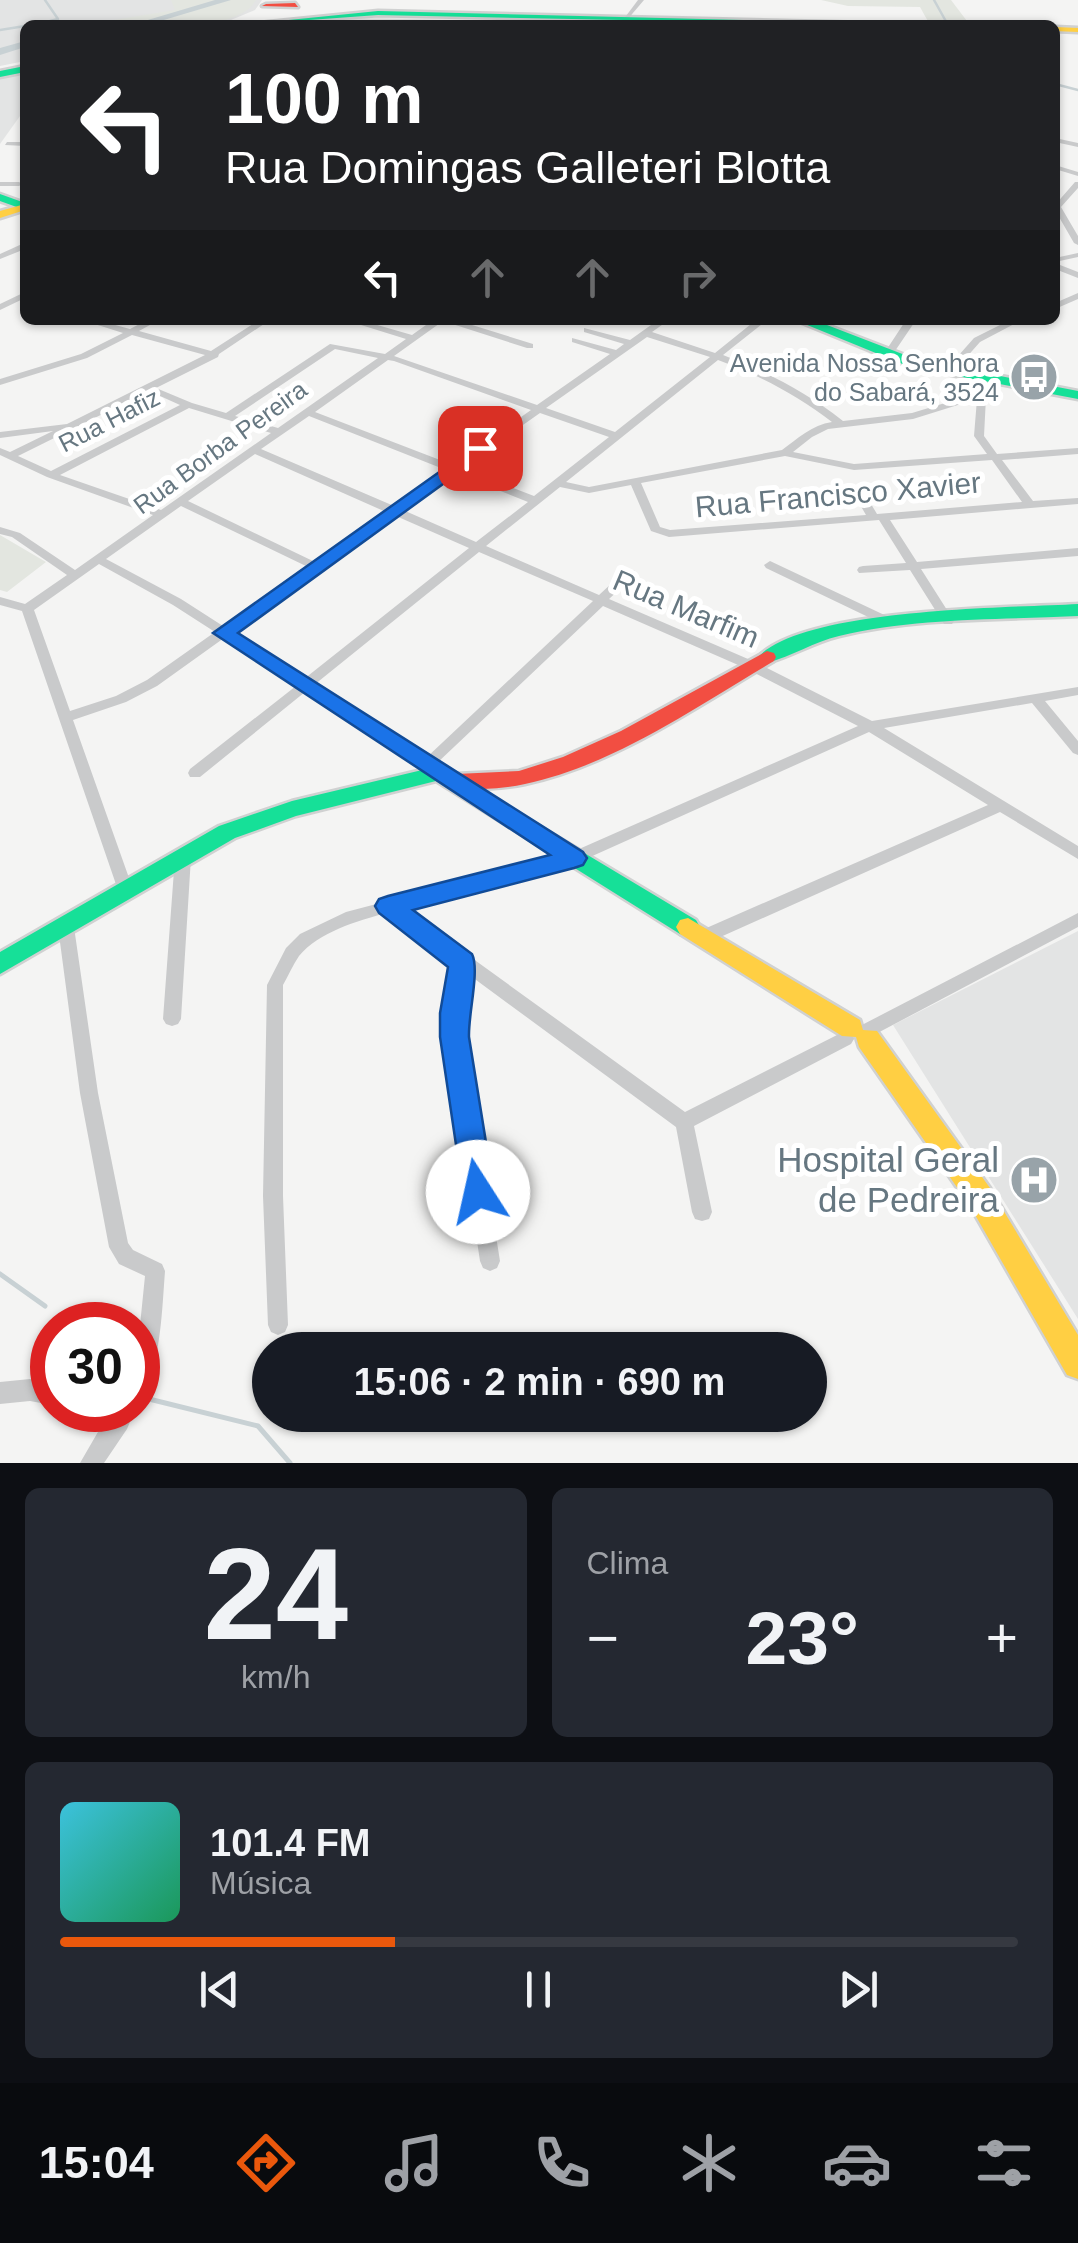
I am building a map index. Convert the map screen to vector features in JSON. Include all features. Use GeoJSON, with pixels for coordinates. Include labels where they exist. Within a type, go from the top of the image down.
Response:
{"type":"FeatureCollection","features":[{"type":"Feature","properties":{"kind":"main road"},"geometry":{"type":"LineString","coordinates":[[302,8],[377,16],[662,20]]}},
{"type":"Feature","properties":{"kind":"main road"},"geometry":{"type":"LineString","coordinates":[[261,17],[302,8],[570,20]]}},
{"type":"Feature","properties":{"kind":"main road"},"geometry":{"type":"LineString","coordinates":[[610,20],[620,19]]}},
{"type":"Feature","properties":{"kind":"main road"},"geometry":{"type":"LineString","coordinates":[[814,325],[982,387],[1052,387]]}},
{"type":"Feature","properties":{"kind":"main road"},"geometry":{"type":"LineString","coordinates":[[833,325],[892,349],[954,366],[1078,392]]}},
{"type":"Feature","properties":{"kind":"main road"},"geometry":{"type":"LineString","coordinates":[[0,964],[258,819],[440,773],[500,781],[538,773],[643,728],[790,644],[843,626],[1078,610]]}},
{"type":"Feature","properties":{"kind":"main road"},"geometry":{"type":"LineString","coordinates":[[440,773],[701,938],[804,998],[854,1038],[919,1102],[1005,1236],[1078,1364]]}},
{"type":"Feature","properties":{"kind":"street"},"geometry":{"type":"LineString","coordinates":[[620,19],[641,0]]}},
{"type":"Feature","properties":{"kind":"street"},"geometry":{"type":"LineString","coordinates":[[1060,135],[1066,130]]}},
{"type":"Feature","properties":{"kind":"street"},"geometry":{"type":"LineString","coordinates":[[7,144],[20,144]]}},
{"type":"Feature","properties":{"kind":"street"},"geometry":{"type":"LineString","coordinates":[[0,184],[19,184],[14,206]]}},
{"type":"Feature","properties":{"kind":"street"},"geometry":{"type":"LineString","coordinates":[[1060,217],[1078,242]]}},
{"type":"Feature","properties":{"kind":"street"},"geometry":{"type":"LineString","coordinates":[[0,307],[20,297]]}},
{"type":"Feature","properties":{"kind":"street"},"geometry":{"type":"LineString","coordinates":[[12,301],[20,303]]}},
{"type":"Feature","properties":{"kind":"street"},"geometry":{"type":"LineString","coordinates":[[106,325],[215,354]]}},
{"type":"Feature","properties":{"kind":"street"},"geometry":{"type":"LineString","coordinates":[[0,382],[60,364],[146,325]]}},
{"type":"Feature","properties":{"kind":"street"},"geometry":{"type":"LineString","coordinates":[[4,454],[149,388],[215,354],[258,325]]}},
{"type":"Feature","properties":{"kind":"street"},"geometry":{"type":"LineString","coordinates":[[367,325],[412,338]]}},
{"type":"Feature","properties":{"kind":"street","name":"Rua Borba Pereira"},"geometry":{"type":"LineString","coordinates":[[27,610],[432,325]]}},
{"type":"Feature","properties":{"kind":"street"},"geometry":{"type":"LineString","coordinates":[[464,325],[530,346]]}},
{"type":"Feature","properties":{"kind":"street"},"geometry":{"type":"LineString","coordinates":[[67,717],[143,689],[657,325]]}},
{"type":"Feature","properties":{"kind":"street"},"geometry":{"type":"LineString","coordinates":[[195,773],[756,325]]}},
{"type":"Feature","properties":{"kind":"street"},"geometry":{"type":"LineString","coordinates":[[892,349],[908,325]]}},
{"type":"Feature","properties":{"kind":"street"},"geometry":{"type":"LineString","coordinates":[[954,366],[977,340],[1006,325]]}},
{"type":"Feature","properties":{"kind":"street"},"geometry":{"type":"LineString","coordinates":[[587,330],[631,343]]}},
{"type":"Feature","properties":{"kind":"street"},"geometry":{"type":"LineString","coordinates":[[645,334],[788,384],[840,424]]}},
{"type":"Feature","properties":{"kind":"street"},"geometry":{"type":"LineString","coordinates":[[575,340],[617,353]]}},
{"type":"Feature","properties":{"kind":"street"},"geometry":{"type":"LineString","coordinates":[[227,417],[330,347],[384,357],[614,436]]}},
{"type":"Feature","properties":{"kind":"street"},"geometry":{"type":"LineString","coordinates":[[785,453],[814,432],[840,424],[913,416],[982,387],[978,432],[1029,504]]}},
{"type":"Feature","properties":{"kind":"street"},"geometry":{"type":"LineString","coordinates":[[149,388],[188,405],[280,432]]}},
{"type":"Feature","properties":{"kind":"street","name":"Rua Hafiz"},"geometry":{"type":"LineString","coordinates":[[51,475],[188,405]]}},
{"type":"Feature","properties":{"kind":"street"},"geometry":{"type":"LineString","coordinates":[[307,412],[536,500]]}},
{"type":"Feature","properties":{"kind":"street"},"geometry":{"type":"LineString","coordinates":[[0,435],[69,426]]}},
{"type":"Feature","properties":{"kind":"street","name":"Rua Marfim"},"geometry":{"type":"LineString","coordinates":[[254,450],[750,665],[870,726],[1078,853]]}},
{"type":"Feature","properties":{"kind":"street"},"geometry":{"type":"LineString","coordinates":[[556,484],[589,490],[785,453],[844,467],[1078,450]]}},
{"type":"Feature","properties":{"kind":"street"},"geometry":{"type":"LineString","coordinates":[[4,454],[164,515]]}},
{"type":"Feature","properties":{"kind":"street","name":"Rua Francisco Xavier"},"geometry":{"type":"LineString","coordinates":[[635,482],[654,529],[662,534],[1078,501]]}},
{"type":"Feature","properties":{"kind":"street"},"geometry":{"type":"LineString","coordinates":[[860,496],[914,566],[948,621]]}},
{"type":"Feature","properties":{"kind":"street"},"geometry":{"type":"LineString","coordinates":[[182,502],[315,566]]}},
{"type":"Feature","properties":{"kind":"street"},"geometry":{"type":"LineString","coordinates":[[0,530],[16,535],[76,576]]}},
{"type":"Feature","properties":{"kind":"street"},"geometry":{"type":"LineString","coordinates":[[863,570],[1078,552]]}},
{"type":"Feature","properties":{"kind":"street"},"geometry":{"type":"LineString","coordinates":[[100,560],[177,602],[440,773],[630,572]]}},
{"type":"Feature","properties":{"kind":"street"},"geometry":{"type":"LineString","coordinates":[[770,566],[891,623]]}},
{"type":"Feature","properties":{"kind":"street"},"geometry":{"type":"LineString","coordinates":[[0,601],[27,610],[126,892]]}},
{"type":"Feature","properties":{"kind":"street"},"geometry":{"type":"LineString","coordinates":[[278,1325],[273,1196],[275,985],[292,954],[306,939],[328,925],[388,906],[574,858],[870,726],[1078,691]]}},
{"type":"Feature","properties":{"kind":"street"},"geometry":{"type":"LineString","coordinates":[[1036,700],[1078,750]]}},
{"type":"Feature","properties":{"kind":"street"},"geometry":{"type":"LineString","coordinates":[[701,938],[1002,804]]}},
{"type":"Feature","properties":{"kind":"street"},"geometry":{"type":"LineString","coordinates":[[172,1019],[183,858]]}},
{"type":"Feature","properties":{"kind":"street"},"geometry":{"type":"LineString","coordinates":[[388,906],[684,1122],[702,1212]]}},
{"type":"Feature","properties":{"kind":"street"},"geometry":{"type":"LineString","coordinates":[[684,1122],[854,1038],[1078,919]]}},
{"type":"Feature","properties":{"kind":"street"},"geometry":{"type":"LineString","coordinates":[[66,928],[89,1093],[119,1246],[126,1257],[156,1271],[153,1302]]}},
{"type":"Feature","properties":{"kind":"street"},"geometry":{"type":"LineString","coordinates":[[462,962],[454,1013],[455,1037],[490,1261]]}},
{"type":"Feature","properties":{"kind":"street"},"geometry":{"type":"LineString","coordinates":[[0,1393],[30,1390]]}},
{"type":"Feature","properties":{"kind":"street"},"geometry":{"type":"LineString","coordinates":[[91,1463],[110,1432]]}},
{"type":"Feature","properties":{"kind":"shaded area"},"geometry":{"type":"Polygon","coordinates":[[[0,0],[262,0],[255,10],[231,20],[20,20],[20,62],[0,66],[0,0]]]}},
{"type":"Feature","properties":{"kind":"shaded area"},"geometry":{"type":"Polygon","coordinates":[[[171,0],[256,0],[244,12],[226,20],[114,20],[175,10],[171,0]]]}},
{"type":"Feature","properties":{"kind":"shaded area"},"geometry":{"type":"Polygon","coordinates":[[[821,0],[951,0],[966,20],[927,20],[920,7],[848,6],[821,0]]]}},
{"type":"Feature","properties":{"kind":"shaded area"},"geometry":{"type":"Polygon","coordinates":[[[352,18],[442,20],[333,20],[352,18]]]}},
{"type":"Feature","properties":{"kind":"shaded area"},"geometry":{"type":"Polygon","coordinates":[[[20,73],[20,116],[0,144],[0,76],[20,73]]]}},
{"type":"Feature","properties":{"kind":"shaded area"},"geometry":{"type":"Polygon","coordinates":[[[0,535],[46,562],[7,592],[0,590],[0,535]]]}},
{"type":"Feature","properties":{"kind":"shaded area","name":"Hospital Geral de Pedreira"},"geometry":{"type":"Polygon","coordinates":[[[1078,931],[1078,1319],[893,1025],[1078,931]]]}},
{"type":"Feature","properties":{"kind":"waterway"},"geometry":{"type":"LineString","coordinates":[[45,0],[58,19],[54,20]]}},
{"type":"Feature","properties":{"kind":"waterway"},"geometry":{"type":"LineString","coordinates":[[154,20],[226,0]]}},
{"type":"Feature","properties":{"kind":"waterway"},"geometry":{"type":"LineString","coordinates":[[934,0],[945,20]]}},
{"type":"Feature","properties":{"kind":"waterway"},"geometry":{"type":"LineString","coordinates":[[0,30],[20,27]]}},
{"type":"Feature","properties":{"kind":"waterway"},"geometry":{"type":"LineString","coordinates":[[0,52],[20,46]]}},
{"type":"Feature","properties":{"kind":"waterway"},"geometry":{"type":"LineString","coordinates":[[1060,85],[1078,90]]}},
{"type":"Feature","properties":{"kind":"waterway"},"geometry":{"type":"LineString","coordinates":[[0,1274],[39,1302]]}},
{"type":"Feature","properties":{"kind":"waterway"},"geometry":{"type":"LineString","coordinates":[[160,1402],[258,1426],[290,1463]]}},
{"type":"Feature","properties":{"kind":"traffic: fast"},"geometry":{"type":"LineString","coordinates":[[300,20],[378,13],[664,20]]}},
{"type":"Feature","properties":{"kind":"traffic: fast"},"geometry":{"type":"LineString","coordinates":[[0,74],[20,70]]}},
{"type":"Feature","properties":{"kind":"traffic: fast"},"geometry":{"type":"LineString","coordinates":[[0,197],[20,205]]}},
{"type":"Feature","properties":{"kind":"traffic: fast"},"geometry":{"type":"LineString","coordinates":[[815,325],[915,364],[1078,395]]}},
{"type":"Feature","properties":{"kind":"traffic: fast"},"geometry":{"type":"LineString","coordinates":[[767,657],[800,642],[876,623],[1078,610]]}},
{"type":"Feature","properties":{"kind":"traffic: fast"},"geometry":{"type":"LineString","coordinates":[[0,964],[227,832],[292,809],[439,773],[688,927]]}},
{"type":"Feature","properties":{"kind":"traffic: fast"},"geometry":{"type":"LineString","coordinates":[[852,1028],[860,1028],[866,1038],[860,1048],[852,1048],[846,1042],[846,1034],[852,1028]]}},
{"type":"Feature","properties":{"kind":"traffic: slow"},"geometry":{"type":"LineString","coordinates":[[1060,29],[1078,30]]}},
{"type":"Feature","properties":{"kind":"traffic: slow"},"geometry":{"type":"LineString","coordinates":[[0,215],[20,208]]}},
{"type":"Feature","properties":{"kind":"traffic: slow"},"geometry":{"type":"LineString","coordinates":[[688,927],[851,1028]]}},
{"type":"Feature","properties":{"kind":"traffic: slow"},"geometry":{"type":"LineString","coordinates":[[868,1039],[980,1197],[1078,1364]]}},
{"type":"Feature","properties":{"kind":"traffic: jam"},"geometry":{"type":"LineString","coordinates":[[266,6],[295,5]]}},
{"type":"Feature","properties":{"kind":"traffic: jam"},"geometry":{"type":"LineString","coordinates":[[456,782],[519,778],[570,762],[656,721],[767,657]]}},
{"type":"Feature","properties":{"kind":"place","name":"Avenida Nossa Senhora do Sabará, 3524"},"geometry":{"type":"Point","coordinates":[1034,377]}},
{"type":"Feature","properties":{"kind":"place","name":"Hospital Geral de Pedreira"},"geometry":{"type":"Point","coordinates":[1034,1180]}},
{"type":"Feature","properties":{"kind":"route"},"geometry":{"type":"LineString","coordinates":[[478,1192],[455,1037],[454,1013],[462,962],[388,906],[574,858],[224,633],[480,448]]}}]}
